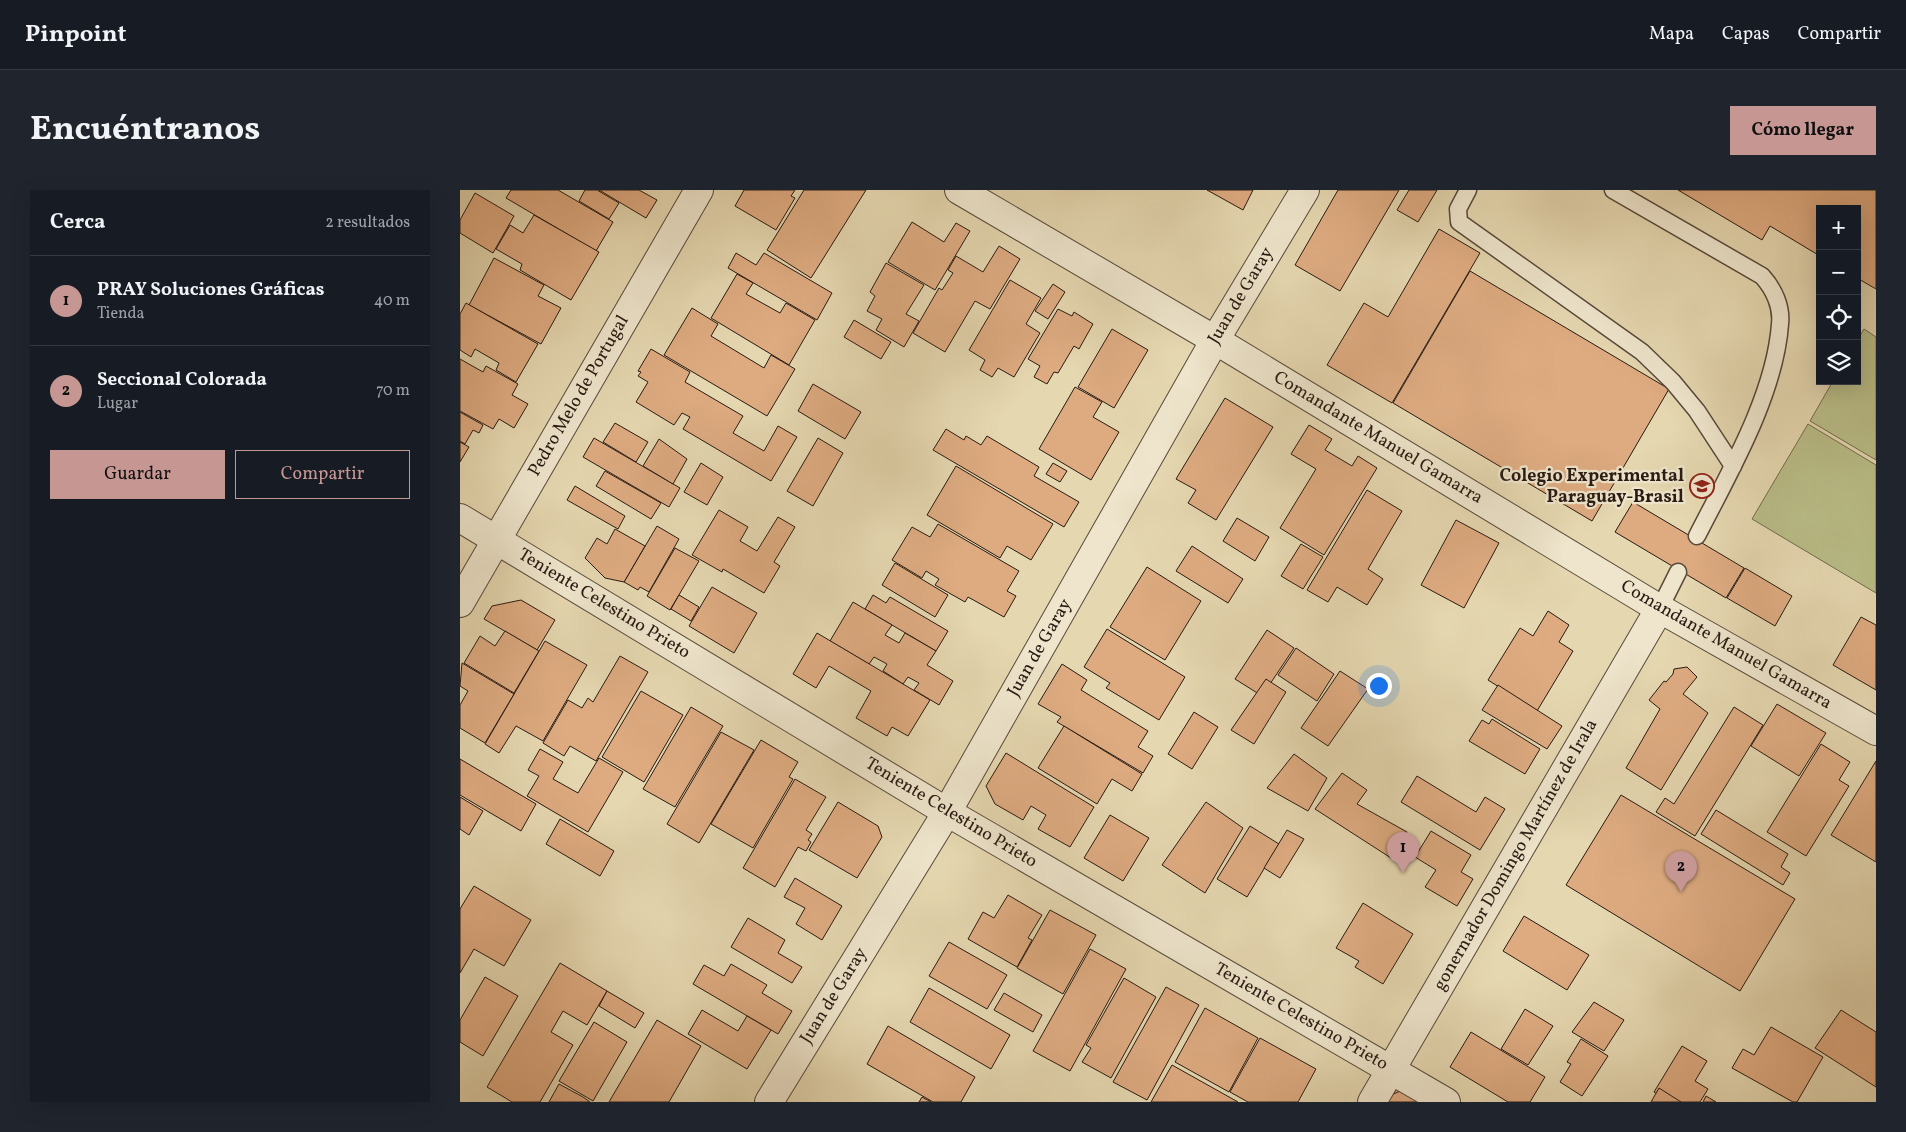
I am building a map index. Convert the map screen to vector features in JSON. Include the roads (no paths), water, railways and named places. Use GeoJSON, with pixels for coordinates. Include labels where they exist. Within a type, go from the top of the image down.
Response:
{"type":"FeatureCollection","features":[{"type":"Feature","properties":{"kind":"street","name":"Pedro Melo de Portugal"},"geometry":{"type":"LineString","coordinates":[[460,603],[699,190]]}},
{"type":"Feature","properties":{"kind":"street","name":"Comandante Manuel Gamarra"},"geometry":{"type":"LineString","coordinates":[[959,190],[1215,340],[1660,608],[1876,731]]}},
{"type":"Feature","properties":{"kind":"street","name":"Juan de Garay"},"geometry":{"type":"LineString","coordinates":[[769,1102],[947,812],[1215,340],[1305,190]]}},
{"type":"Feature","properties":{"kind":"street","name":"Teniente Celestino Prieto"},"geometry":{"type":"LineString","coordinates":[[460,518],[497,538],[947,812],[1446,1102]]}},
{"type":"Feature","properties":{"kind":"street","name":"gonernador Domingo Martínez de Irala"},"geometry":{"type":"LineString","coordinates":[[1372,1102],[1660,608]]}},
{"type":"Feature","properties":{"kind":"lane"},"geometry":{"type":"LineString","coordinates":[[1468,190],[1458,208],[1459,222],[1642,352],[1673,382],[1697,411],[1733,466]]}},
{"type":"Feature","properties":{"kind":"lane"},"geometry":{"type":"LineString","coordinates":[[1613,190],[1762,276],[1776,296],[1780,324],[1768,385],[1733,466],[1697,536]]}},
{"type":"Feature","properties":{"kind":"lane"},"geometry":{"type":"LineString","coordinates":[[1660,608],[1678,572]]}},
{"type":"Feature","properties":{"kind":"place","name":"Colegio Experimental Paraguay-Brasil"},"geometry":{"type":"Point","coordinates":[1702,486]}},
{"type":"Feature","properties":{"kind":"place","name":"PRAY Soluciones Gráficas"},"geometry":{"type":"Point","coordinates":[1403,873]}},
{"type":"Feature","properties":{"kind":"place","name":"Seccional Colorada"},"geometry":{"type":"Point","coordinates":[1681,892]}}]}
